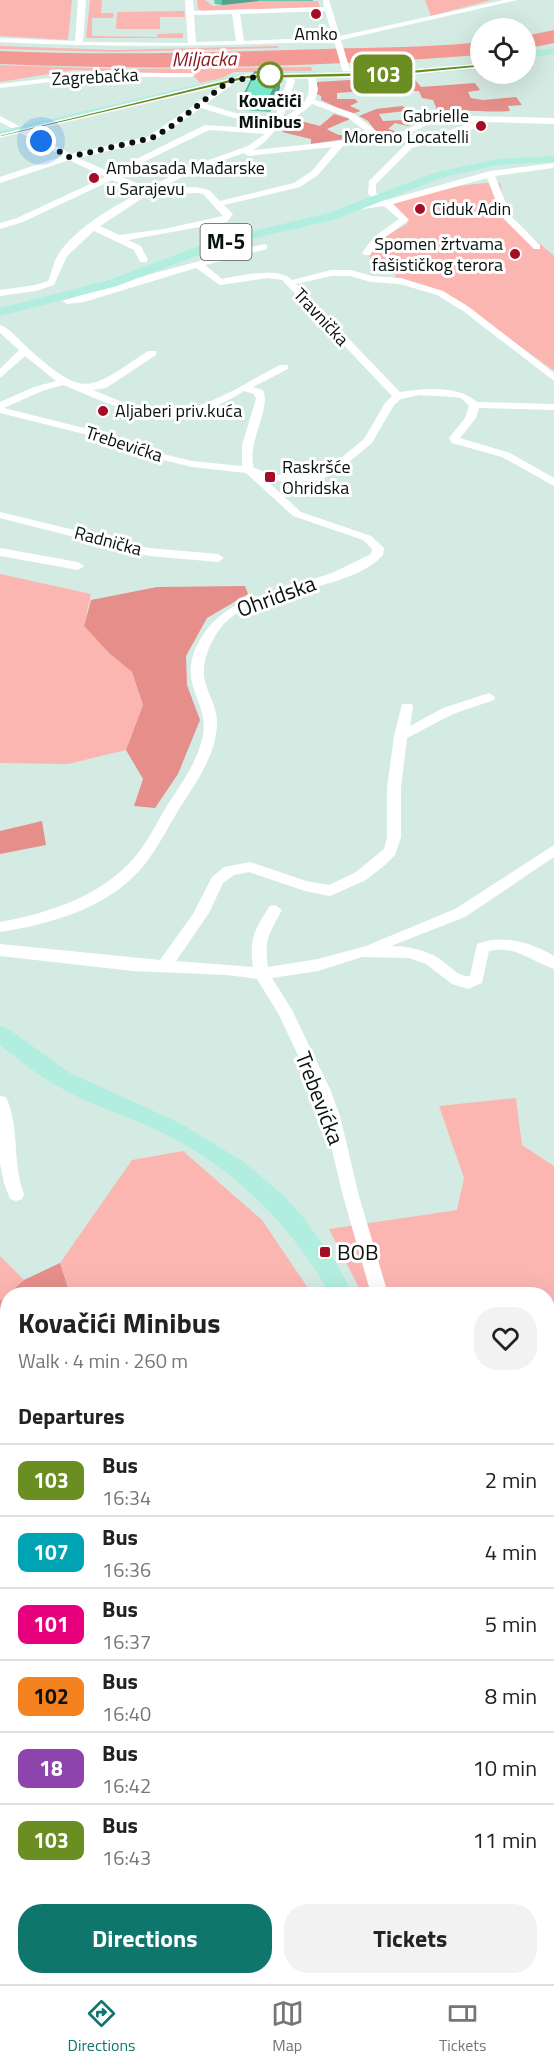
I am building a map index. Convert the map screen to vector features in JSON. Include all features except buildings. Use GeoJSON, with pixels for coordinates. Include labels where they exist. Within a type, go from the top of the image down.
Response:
{"type":"FeatureCollection","features":[{"type":"Feature","properties":{"kind":"main road"},"geometry":{"type":"LineString","coordinates":[[536,53],[554,51]]}},
{"type":"Feature","properties":{"kind":"main road"},"geometry":{"type":"LineString","coordinates":[[536,59],[554,57]]}},
{"type":"Feature","properties":{"kind":"main road"},"geometry":{"type":"LineString","coordinates":[[346,69],[470,62]]}},
{"type":"Feature","properties":{"kind":"main road"},"geometry":{"type":"LineString","coordinates":[[346,69],[397,73],[470,67]]}},
{"type":"Feature","properties":{"kind":"main road","name":"Zagrebačka"},"geometry":{"type":"LineString","coordinates":[[0,135],[234,79],[319,74],[346,69]]}},
{"type":"Feature","properties":{"kind":"main road","name":"M-5"},"geometry":{"type":"LineString","coordinates":[[0,312],[48,293],[82,291],[135,276],[219,243],[303,225],[373,201],[386,199],[438,175],[463,168],[506,161],[552,163]]}},
{"type":"Feature","properties":{"kind":"main road"},"geometry":{"type":"LineString","coordinates":[[0,1034],[63,1079],[187,1136],[252,1179],[286,1212],[312,1244],[338,1287]]}},
{"type":"Feature","properties":{"kind":"street"},"geometry":{"type":"LineString","coordinates":[[79,44],[82,0]]}},
{"type":"Feature","properties":{"kind":"street"},"geometry":{"type":"LineString","coordinates":[[189,0],[192,45]]}},
{"type":"Feature","properties":{"kind":"street"},"geometry":{"type":"LineString","coordinates":[[325,0],[346,69]]}},
{"type":"Feature","properties":{"kind":"street"},"geometry":{"type":"LineString","coordinates":[[0,40],[79,44],[339,43],[514,0]]}},
{"type":"Feature","properties":{"kind":"street"},"geometry":{"type":"LineString","coordinates":[[190,13],[327,9]]}},
{"type":"Feature","properties":{"kind":"street"},"geometry":{"type":"LineString","coordinates":[[236,12],[240,43]]}},
{"type":"Feature","properties":{"kind":"street"},"geometry":{"type":"LineString","coordinates":[[0,233],[4,226],[211,126],[275,126],[287,120],[311,100],[314,92],[312,78],[319,74]]}},
{"type":"Feature","properties":{"kind":"street","name":"Zagrebačka"},"geometry":{"type":"LineString","coordinates":[[0,86],[92,75],[190,75]]}},
{"type":"Feature","properties":{"kind":"street"},"geometry":{"type":"LineString","coordinates":[[0,282],[48,293],[56,268],[65,252],[94,227],[188,170],[264,141],[275,126],[291,81],[287,76],[282,75]]}},
{"type":"Feature","properties":{"kind":"street"},"geometry":{"type":"LineString","coordinates":[[0,180],[69,157],[152,138],[169,128],[234,79]]}},
{"type":"Feature","properties":{"kind":"street"},"geometry":{"type":"LineString","coordinates":[[311,100],[356,118],[374,135]]}},
{"type":"Feature","properties":{"kind":"street"},"geometry":{"type":"LineString","coordinates":[[198,105],[275,126]]}},
{"type":"Feature","properties":{"kind":"street"},"geometry":{"type":"LineString","coordinates":[[231,154],[340,144],[374,135],[396,137],[409,133],[426,120],[433,118],[482,121],[554,120]]}},
{"type":"Feature","properties":{"kind":"street"},"geometry":{"type":"LineString","coordinates":[[0,119],[69,157],[150,192],[202,191],[228,214],[224,220],[120,238]]}},
{"type":"Feature","properties":{"kind":"street"},"geometry":{"type":"LineString","coordinates":[[367,253],[377,239],[404,220],[386,199],[372,194],[371,187],[398,155],[419,141],[469,128],[482,121]]}},
{"type":"Feature","properties":{"kind":"street"},"geometry":{"type":"LineString","coordinates":[[218,204],[297,185],[315,173],[340,144]]}},
{"type":"Feature","properties":{"kind":"street"},"geometry":{"type":"LineString","coordinates":[[352,209],[490,174],[552,163]]}},
{"type":"Feature","properties":{"kind":"street"},"geometry":{"type":"LineString","coordinates":[[490,174],[507,218],[537,247]]}},
{"type":"Feature","properties":{"kind":"street"},"geometry":{"type":"LineString","coordinates":[[94,227],[138,248],[143,260]]}},
{"type":"Feature","properties":{"kind":"street"},"geometry":{"type":"LineString","coordinates":[[67,301],[84,299],[154,276],[264,247]]}},
{"type":"Feature","properties":{"kind":"street","name":"Travnička"},"geometry":{"type":"LineString","coordinates":[[198,265],[220,282],[281,276],[398,396]]}},
{"type":"Feature","properties":{"kind":"street"},"geometry":{"type":"LineString","coordinates":[[290,283],[331,273],[351,273],[371,279],[401,281],[440,293],[466,309],[554,378]]}},
{"type":"Feature","properties":{"kind":"street"},"geometry":{"type":"LineString","coordinates":[[0,293],[25,289]]}},
{"type":"Feature","properties":{"kind":"street","name":"Trebevićka"},"geometry":{"type":"LineString","coordinates":[[0,328],[24,351],[69,384],[132,409],[152,414],[191,411],[208,406],[284,367]]}},
{"type":"Feature","properties":{"kind":"street"},"geometry":{"type":"LineString","coordinates":[[0,375],[24,351]]}},
{"type":"Feature","properties":{"kind":"street"},"geometry":{"type":"LineString","coordinates":[[0,423],[2,409],[38,389],[69,384],[99,387],[152,353]]}},
{"type":"Feature","properties":{"kind":"street"},"geometry":{"type":"LineString","coordinates":[[243,388],[256,390],[261,396],[247,452],[249,470]]}},
{"type":"Feature","properties":{"kind":"street"},"geometry":{"type":"LineString","coordinates":[[398,396],[419,392],[454,394],[464,396],[474,405],[554,407]]}},
{"type":"Feature","properties":{"kind":"street","name":"Trebevićka"},"geometry":{"type":"LineString","coordinates":[[2,409],[88,432],[147,453],[192,464],[249,470],[272,478],[290,479],[323,476],[368,441],[390,403],[398,396]]}},
{"type":"Feature","properties":{"kind":"street"},"geometry":{"type":"LineString","coordinates":[[474,405],[475,410],[454,438],[456,441],[506,455],[554,483]]}},
{"type":"Feature","properties":{"kind":"street","name":"Ohridska"},"geometry":{"type":"LineString","coordinates":[[0,927],[47,918],[85,901],[116,883],[139,862],[203,757],[212,719],[197,679],[198,669],[218,623],[230,612],[282,592],[355,569],[377,555],[378,548],[367,538],[297,514],[249,470]]}},
{"type":"Feature","properties":{"kind":"street","name":"Radnička"},"geometry":{"type":"LineString","coordinates":[[0,515],[44,524],[149,552],[218,558]]}},
{"type":"Feature","properties":{"kind":"street"},"geometry":{"type":"LineString","coordinates":[[0,552],[78,566]]}},
{"type":"Feature","properties":{"kind":"street"},"geometry":{"type":"LineString","coordinates":[[401,736],[448,711],[489,697]]}},
{"type":"Feature","properties":{"kind":"street"},"geometry":{"type":"LineString","coordinates":[[163,967],[182,944],[218,880],[228,871],[250,867],[305,886],[330,891],[360,876],[390,851],[394,837],[394,788],[407,706]]}},
{"type":"Feature","properties":{"kind":"street"},"geometry":{"type":"LineString","coordinates":[[0,950],[163,967],[227,969],[262,974],[318,965],[362,951],[460,913],[554,850]]}},
{"type":"Feature","properties":{"kind":"street","name":"Trebevićka"},"geometry":{"type":"LineString","coordinates":[[275,910],[260,933],[258,949],[262,974],[284,1010],[322,1089],[376,1287]]}},
{"type":"Feature","properties":{"kind":"street"},"geometry":{"type":"LineString","coordinates":[[362,951],[420,954],[457,980],[468,983],[477,979],[482,948],[489,944],[514,947],[543,955],[554,963]]}},
{"type":"Feature","properties":{"kind":"street"},"geometry":{"type":"LineString","coordinates":[[0,1102],[4,1113],[9,1179],[16,1194]]}},
{"type":"Feature","properties":{"kind":"shaded area"},"geometry":{"type":"Polygon","coordinates":[[[0,0],[72,0],[68,40],[0,36],[0,0]]]}},
{"type":"Feature","properties":{"kind":"shaded area"},"geometry":{"type":"Polygon","coordinates":[[[90,0],[102,0],[101,13],[114,13],[113,18],[92,18],[92,36],[157,37],[158,34],[183,33],[183,38],[86,38],[90,0]]]}},
{"type":"Feature","properties":{"kind":"shaded area"},"geometry":{"type":"Polygon","coordinates":[[[197,0],[205,0],[213,6],[258,1],[318,1],[320,7],[203,11],[198,9],[197,0]]]}},
{"type":"Feature","properties":{"kind":"shaded area"},"geometry":{"type":"Polygon","coordinates":[[[425,0],[491,0],[431,16],[425,0]]]}},
{"type":"Feature","properties":{"kind":"shaded area"},"geometry":{"type":"Polygon","coordinates":[[[184,11],[185,17],[160,17],[160,29],[116,29],[117,12],[184,11]]]}},
{"type":"Feature","properties":{"kind":"shaded area"},"geometry":{"type":"Polygon","coordinates":[[[0,46],[115,50],[278,46],[278,48],[113,52],[0,49],[0,46]]]}},
{"type":"Feature","properties":{"kind":"shaded area"},"geometry":{"type":"Polygon","coordinates":[[[0,65],[123,69],[311,67],[312,71],[234,72],[222,78],[200,83],[192,74],[74,70],[0,82],[0,65]]]}},
{"type":"Feature","properties":{"kind":"shaded area"},"geometry":{"type":"Polygon","coordinates":[[[411,75],[421,87],[476,84],[480,90],[468,92],[471,98],[483,100],[516,97],[522,105],[508,106],[510,111],[438,112],[433,100],[422,98],[419,91],[401,91],[397,84],[387,77],[411,75]]]}},
{"type":"Feature","properties":{"kind":"shaded area"},"geometry":{"type":"Polygon","coordinates":[[[350,80],[361,86],[364,91],[337,93],[337,99],[355,99],[358,102],[350,106],[361,111],[351,114],[321,100],[321,96],[317,94],[317,82],[350,80]]]}},
{"type":"Feature","properties":{"kind":"shaded area"},"geometry":{"type":"Polygon","coordinates":[[[402,106],[416,114],[409,114],[406,111],[379,114],[383,121],[404,120],[413,124],[408,126],[395,123],[388,129],[398,132],[392,134],[377,133],[368,121],[359,116],[376,109],[402,106]]]}},
{"type":"Feature","properties":{"kind":"shaded area"},"geometry":{"type":"Polygon","coordinates":[[[334,114],[350,119],[327,129],[340,135],[353,134],[358,137],[311,144],[311,139],[282,132],[297,120],[320,126],[334,114]]]}},
{"type":"Feature","properties":{"kind":"shaded area"},"geometry":{"type":"Polygon","coordinates":[[[500,183],[504,203],[518,225],[554,256],[554,371],[460,302],[393,280],[396,275],[369,257],[378,240],[407,224],[408,219],[394,203],[459,186],[500,183]]]}},
{"type":"Feature","properties":{"kind":"shaded area"},"geometry":{"type":"Polygon","coordinates":[[[0,574],[91,594],[84,626],[109,653],[132,672],[143,705],[126,750],[68,764],[0,763],[0,574]]]}},
{"type":"Feature","properties":{"kind":"shaded area"},"geometry":{"type":"Polygon","coordinates":[[[245,586],[248,594],[207,618],[186,656],[187,685],[200,720],[178,774],[155,808],[134,806],[143,779],[126,750],[143,705],[132,672],[109,653],[84,626],[91,600],[157,587],[245,586]]]}},
{"type":"Feature","properties":{"kind":"shaded area"},"geometry":{"type":"Polygon","coordinates":[[[42,821],[46,845],[0,854],[0,831],[42,821]]]}},
{"type":"Feature","properties":{"kind":"shaded area"},"geometry":{"type":"Polygon","coordinates":[[[516,1098],[522,1145],[554,1166],[554,1287],[358,1287],[329,1229],[457,1210],[464,1178],[439,1106],[516,1098]]]}},
{"type":"Feature","properties":{"kind":"shaded area"},"geometry":{"type":"Polygon","coordinates":[[[183,1151],[262,1220],[307,1287],[68,1287],[60,1263],[132,1160],[183,1151]]]}},
{"type":"Feature","properties":{"kind":"shaded area"},"geometry":{"type":"Polygon","coordinates":[[[0,1256],[24,1280],[16,1287],[0,1287],[0,1256]]]}},
{"type":"Feature","properties":{"kind":"shaded area"},"geometry":{"type":"Polygon","coordinates":[[[60,1263],[68,1287],[16,1287],[24,1280],[60,1263]]]}},
{"type":"Feature","properties":{"kind":"water"},"geometry":{"type":"Polygon","coordinates":[[[554,30],[554,43],[536,47],[536,34],[554,30]]]}},
{"type":"Feature","properties":{"kind":"water","name":"Miljacka"},"geometry":{"type":"Polygon","coordinates":[[[470,43],[470,56],[240,67],[0,64],[0,51],[203,52],[470,43]]]}},
{"type":"Feature","properties":{"kind":"bus line","name":"103"},"geometry":{"type":"LineString","coordinates":[[0,135],[221,81],[247,77],[347,73],[389,74],[470,67]]}},
{"type":"Feature","properties":{"kind":"place","name":"Amko"},"geometry":{"type":"Point","coordinates":[316,14]}},
{"type":"Feature","properties":{"kind":"place","name":"Kovačići Minibus"},"geometry":{"type":"Point","coordinates":[270,75]}},
{"type":"Feature","properties":{"kind":"place","name":"Gabrielle Moreno Locatelli"},"geometry":{"type":"Point","coordinates":[481,126]}},
{"type":"Feature","properties":{"kind":"place","name":"Ambasada Mađarske u Sarajevu"},"geometry":{"type":"Point","coordinates":[94,178]}},
{"type":"Feature","properties":{"kind":"place","name":"Ciduk Adin"},"geometry":{"type":"Point","coordinates":[420,209]}},
{"type":"Feature","properties":{"kind":"place","name":"Spomen žrtvama fašističkog terora"},"geometry":{"type":"Point","coordinates":[515,254]}},
{"type":"Feature","properties":{"kind":"place","name":"Aljaberi priv.kuća"},"geometry":{"type":"Point","coordinates":[103,411]}},
{"type":"Feature","properties":{"kind":"place","name":"Raskršće Ohridska"},"geometry":{"type":"Point","coordinates":[270,477]}},
{"type":"Feature","properties":{"kind":"place","name":"BOB"},"geometry":{"type":"Point","coordinates":[325,1252]}},
{"type":"Feature","properties":{"kind":"route"},"geometry":{"type":"LineString","coordinates":[[41,141],[69,157],[139,143],[162,133],[229,81],[270,75]]}}]}
